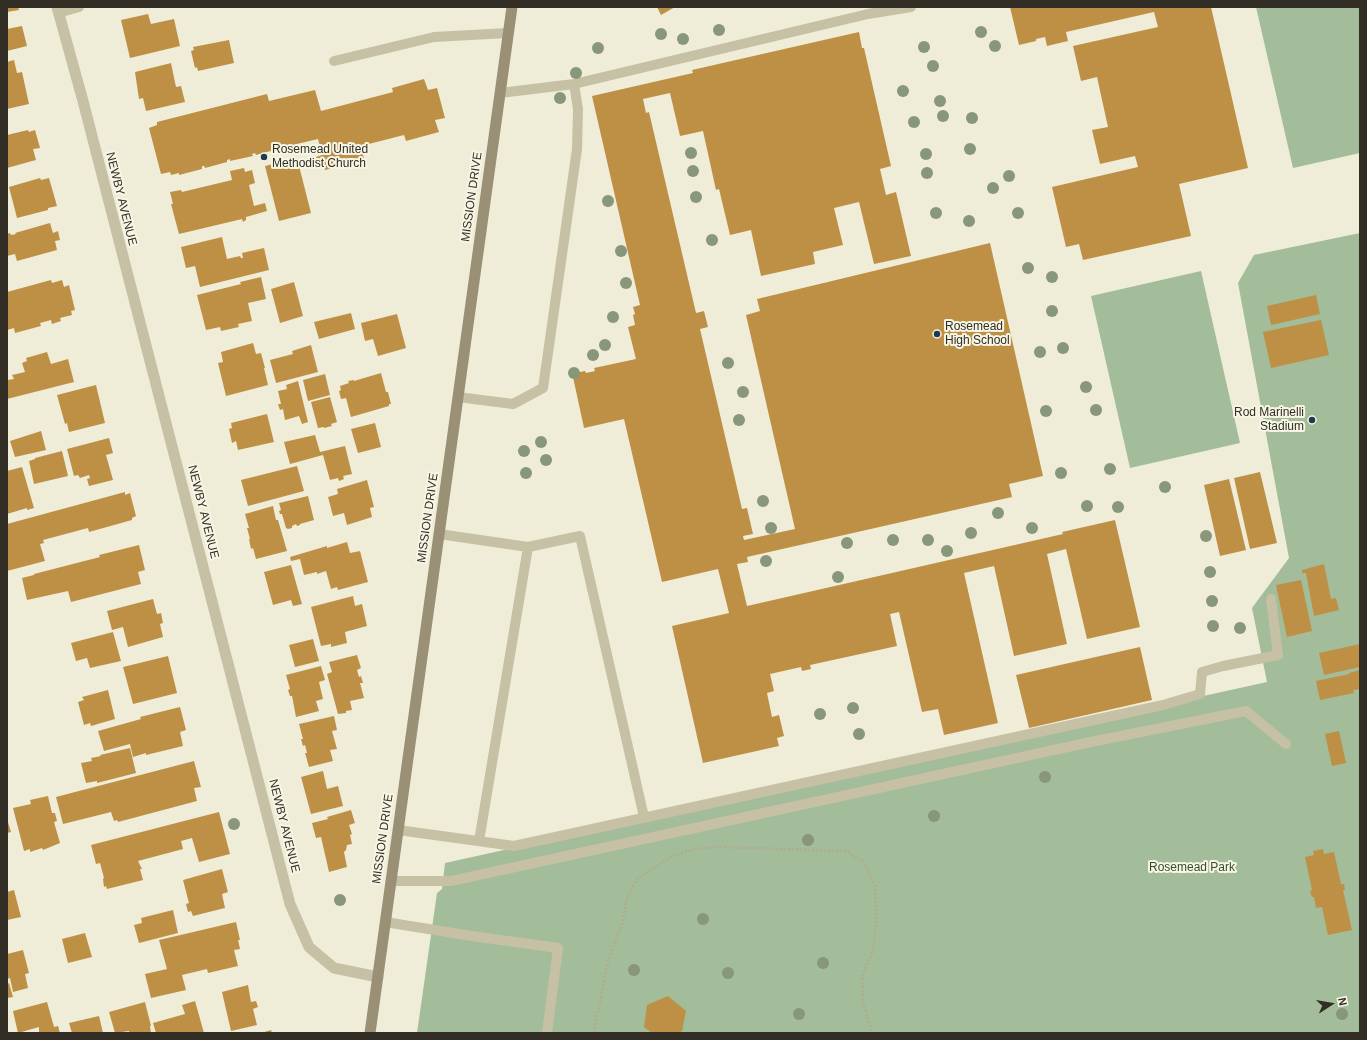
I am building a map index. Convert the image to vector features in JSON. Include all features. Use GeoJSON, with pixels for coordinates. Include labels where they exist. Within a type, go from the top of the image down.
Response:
{"type":"FeatureCollection","features":[{"type":"Feature","properties":{"kind":"main road","name":"MISSION DRIVE"},"geometry":{"type":"LineString","coordinates":[[370,1033],[512,7]]}},
{"type":"Feature","properties":{"kind":"street","name":"NEWBY AVENUE"},"geometry":{"type":"LineString","coordinates":[[57,10],[83,101],[290,904],[309,947],[334,968],[378,977]]}},
{"type":"Feature","properties":{"kind":"lane"},"geometry":{"type":"LineString","coordinates":[[57,10],[79,7]]}},
{"type":"Feature","properties":{"kind":"lane"},"geometry":{"type":"LineString","coordinates":[[500,93],[574,84],[868,14],[911,7]]}},
{"type":"Feature","properties":{"kind":"lane"},"geometry":{"type":"LineString","coordinates":[[334,61],[434,36],[508,33]]}},
{"type":"Feature","properties":{"kind":"lane"},"geometry":{"type":"LineString","coordinates":[[458,397],[513,404],[543,388],[577,149],[578,109],[574,84]]}},
{"type":"Feature","properties":{"kind":"lane"},"geometry":{"type":"LineString","coordinates":[[439,534],[528,547],[580,536],[644,818]]}},
{"type":"Feature","properties":{"kind":"lane"},"geometry":{"type":"LineString","coordinates":[[480,841],[528,547]]}},
{"type":"Feature","properties":{"kind":"lane"},"geometry":{"type":"LineString","coordinates":[[398,830],[514,846],[1163,705],[1200,694],[1202,672],[1278,655],[1271,598]]}},
{"type":"Feature","properties":{"kind":"lane"},"geometry":{"type":"LineString","coordinates":[[391,881],[450,881],[1086,743],[1246,711],[1286,744]]}},
{"type":"Feature","properties":{"kind":"lane"},"geometry":{"type":"LineString","coordinates":[[386,922],[558,948],[547,1033]]}},
{"type":"Feature","properties":{"kind":"path"},"geometry":{"type":"LineString","coordinates":[[594,1033],[608,960],[622,924],[626,899],[637,879],[671,857],[694,849],[718,847],[846,851],[863,861],[875,885],[876,925],[872,952],[862,976],[863,1004],[873,1033]]}},
{"type":"Feature","properties":{"kind":"green space"},"geometry":{"type":"Polygon","coordinates":[[[1256,7],[1360,7],[1360,153],[1293,168],[1256,7]]]}},
{"type":"Feature","properties":{"kind":"green space","name":"Rosemead Park"},"geometry":{"type":"Polygon","coordinates":[[[1360,233],[1360,1033],[417,1033],[437,893],[442,889],[445,863],[1267,682],[1252,608],[1289,558],[1238,283],[1254,255],[1360,233]]]}},
{"type":"Feature","properties":{"kind":"green space"},"geometry":{"type":"Polygon","coordinates":[[[1201,271],[1240,443],[1130,468],[1091,296],[1201,271]]]}},
{"type":"Feature","properties":{"kind":"building"},"geometry":{"type":"Polygon","coordinates":[[[7,7],[18,7],[19,10],[7,12],[7,7]]]}},
{"type":"Feature","properties":{"kind":"building"},"geometry":{"type":"Polygon","coordinates":[[[657,7],[675,7],[661,15],[657,7]]]}},
{"type":"Feature","properties":{"kind":"building"},"geometry":{"type":"Polygon","coordinates":[[[1010,7],[1211,7],[1248,168],[1179,184],[1191,236],[1083,260],[1079,244],[1066,247],[1052,187],[1138,167],[1135,156],[1100,164],[1092,130],[1108,127],[1097,77],[1081,81],[1073,46],[1158,27],[1154,12],[1066,32],[1068,41],[1047,46],[1045,37],[1019,45],[1010,7]]]}},
{"type":"Feature","properties":{"kind":"building"},"geometry":{"type":"Polygon","coordinates":[[[148,14],[151,24],[174,19],[180,46],[130,58],[121,20],[148,14]]]}},
{"type":"Feature","properties":{"kind":"building"},"geometry":{"type":"Polygon","coordinates":[[[22,26],[27,46],[7,51],[7,29],[22,26]]]}},
{"type":"Feature","properties":{"kind":"building"},"geometry":{"type":"Polygon","coordinates":[[[859,32],[891,166],[880,169],[886,195],[896,192],[911,256],[874,264],[859,202],[834,208],[843,245],[813,252],[815,264],[761,276],[751,230],[730,235],[719,189],[716,190],[703,131],[680,136],[670,93],[643,99],[646,113],[649,112],[696,313],[704,311],[708,327],[700,329],[742,509],[747,508],[753,534],[743,536],[744,540],[795,529],[746,315],[760,311],[757,299],[990,243],[1043,476],[1009,484],[1012,497],[747,557],[748,562],[737,564],[747,606],[1063,534],[1062,532],[1115,520],[1140,627],[1087,639],[1066,549],[1047,554],[1067,644],[1014,656],[994,566],[964,573],[998,723],[944,735],[938,709],[922,712],[899,612],[890,614],[897,646],[810,665],[811,669],[802,671],[801,667],[770,674],[774,691],[767,693],[772,717],[779,715],[784,736],[777,738],[779,746],[703,763],[672,626],[729,613],[718,569],[662,582],[624,419],[584,428],[573,377],[576,376],[575,373],[595,371],[594,368],[636,359],[628,327],[635,325],[633,315],[635,314],[633,307],[640,305],[592,96],[693,73],[692,70],[859,32]]]}},
{"type":"Feature","properties":{"kind":"building"},"geometry":{"type":"Polygon","coordinates":[[[229,40],[234,63],[198,71],[197,67],[195,68],[191,51],[194,50],[193,47],[229,40]]]}},
{"type":"Feature","properties":{"kind":"building"},"geometry":{"type":"Polygon","coordinates":[[[14,60],[17,73],[22,72],[29,104],[7,109],[7,62],[14,60]]]}},
{"type":"Feature","properties":{"kind":"building"},"geometry":{"type":"Polygon","coordinates":[[[171,63],[176,87],[181,86],[185,102],[146,111],[143,98],[139,99],[135,72],[171,63]]]}},
{"type":"Feature","properties":{"kind":"building"},"geometry":{"type":"Polygon","coordinates":[[[424,79],[428,90],[437,88],[445,118],[435,120],[439,132],[406,141],[404,135],[361,146],[364,159],[361,159],[361,161],[325,170],[324,165],[319,166],[316,157],[322,155],[318,139],[280,148],[280,146],[278,149],[256,155],[255,153],[252,154],[253,156],[230,161],[230,159],[227,160],[227,162],[205,168],[202,166],[202,169],[179,175],[179,173],[171,175],[170,172],[161,174],[149,128],[157,125],[157,122],[267,94],[269,101],[315,90],[321,111],[393,92],[392,88],[424,79]]]}},
{"type":"Feature","properties":{"kind":"building"},"geometry":{"type":"Polygon","coordinates":[[[28,130],[29,132],[35,130],[40,148],[33,149],[36,160],[7,168],[7,135],[28,130]]]}},
{"type":"Feature","properties":{"kind":"building"},"geometry":{"type":"Polygon","coordinates":[[[297,158],[311,213],[279,221],[265,166],[297,158]]]}},
{"type":"Feature","properties":{"kind":"building"},"geometry":{"type":"Polygon","coordinates":[[[244,168],[245,172],[252,170],[255,183],[249,185],[254,206],[265,203],[267,211],[246,217],[246,220],[243,222],[242,219],[179,234],[171,204],[173,204],[170,192],[181,190],[182,192],[232,180],[230,171],[244,168]]]}},
{"type":"Feature","properties":{"kind":"building"},"geometry":{"type":"Polygon","coordinates":[[[40,178],[41,180],[49,178],[57,206],[48,208],[48,210],[17,218],[9,187],[40,178]]]}},
{"type":"Feature","properties":{"kind":"building"},"geometry":{"type":"Polygon","coordinates":[[[50,223],[53,233],[58,231],[60,240],[55,241],[57,250],[17,261],[15,254],[7,256],[7,234],[16,234],[15,233],[50,223]]]}},
{"type":"Feature","properties":{"kind":"building"},"geometry":{"type":"Polygon","coordinates":[[[222,237],[227,259],[240,256],[243,258],[242,253],[264,248],[269,270],[200,287],[195,266],[186,268],[181,247],[222,237]]]}},
{"type":"Feature","properties":{"kind":"building"},"geometry":{"type":"Polygon","coordinates":[[[261,277],[266,299],[248,303],[252,321],[238,324],[239,327],[221,331],[220,327],[206,330],[197,295],[241,284],[240,282],[261,277]]]}},
{"type":"Feature","properties":{"kind":"building"},"geometry":{"type":"Polygon","coordinates":[[[51,280],[52,283],[62,280],[64,287],[69,285],[75,310],[71,311],[72,315],[60,318],[61,321],[52,324],[51,320],[40,323],[41,326],[15,333],[14,328],[7,330],[7,292],[51,280]]]}},
{"type":"Feature","properties":{"kind":"building"},"geometry":{"type":"Polygon","coordinates":[[[294,282],[303,316],[280,323],[271,289],[294,282]]]}},
{"type":"Feature","properties":{"kind":"building"},"geometry":{"type":"Polygon","coordinates":[[[1316,295],[1320,314],[1271,325],[1267,306],[1316,295]]]}},
{"type":"Feature","properties":{"kind":"building"},"geometry":{"type":"Polygon","coordinates":[[[351,313],[355,329],[319,339],[314,322],[351,313]]]}},
{"type":"Feature","properties":{"kind":"building"},"geometry":{"type":"Polygon","coordinates":[[[397,314],[406,348],[378,356],[373,339],[365,341],[361,323],[397,314]]]}},
{"type":"Feature","properties":{"kind":"building"},"geometry":{"type":"Polygon","coordinates":[[[1321,320],[1329,355],[1271,368],[1263,332],[1321,320]]]}},
{"type":"Feature","properties":{"kind":"building"},"geometry":{"type":"Polygon","coordinates":[[[253,343],[256,354],[261,353],[268,385],[226,396],[218,363],[223,362],[221,352],[253,343]]]}},
{"type":"Feature","properties":{"kind":"building"},"geometry":{"type":"Polygon","coordinates":[[[311,345],[318,372],[276,383],[270,360],[293,354],[292,351],[311,345]]]}},
{"type":"Feature","properties":{"kind":"building"},"geometry":{"type":"Polygon","coordinates":[[[47,352],[51,364],[68,359],[74,382],[7,399],[7,380],[14,379],[12,375],[25,372],[22,363],[27,361],[26,358],[47,352]]]}},
{"type":"Feature","properties":{"kind":"building"},"geometry":{"type":"Polygon","coordinates":[[[381,373],[391,404],[389,404],[389,406],[351,417],[346,398],[341,399],[339,391],[341,390],[340,386],[349,383],[348,381],[354,381],[381,373]]]}},
{"type":"Feature","properties":{"kind":"building"},"geometry":{"type":"Polygon","coordinates":[[[325,374],[330,395],[308,401],[303,380],[325,374]]]}},
{"type":"Feature","properties":{"kind":"building"},"geometry":{"type":"Polygon","coordinates":[[[298,381],[308,422],[302,424],[299,416],[285,420],[283,409],[280,410],[278,404],[281,404],[278,391],[287,389],[286,385],[298,381]]]}},
{"type":"Feature","properties":{"kind":"building"},"geometry":{"type":"Polygon","coordinates":[[[96,385],[105,423],[69,432],[67,423],[65,424],[57,395],[96,385]]]}},
{"type":"Feature","properties":{"kind":"building"},"geometry":{"type":"Polygon","coordinates":[[[330,397],[337,422],[331,424],[332,426],[318,428],[311,402],[330,397]]]}},
{"type":"Feature","properties":{"kind":"building"},"geometry":{"type":"Polygon","coordinates":[[[267,414],[274,442],[238,450],[236,441],[232,443],[229,429],[232,428],[231,423],[267,414]]]}},
{"type":"Feature","properties":{"kind":"building"},"geometry":{"type":"Polygon","coordinates":[[[375,423],[381,447],[358,453],[351,429],[375,423]]]}},
{"type":"Feature","properties":{"kind":"building"},"geometry":{"type":"Polygon","coordinates":[[[41,431],[46,450],[15,457],[10,441],[41,431]]]}},
{"type":"Feature","properties":{"kind":"building"},"geometry":{"type":"Polygon","coordinates":[[[315,435],[320,452],[345,446],[352,474],[343,476],[344,479],[339,481],[338,478],[330,480],[323,455],[290,464],[284,442],[315,435]]]}},
{"type":"Feature","properties":{"kind":"building"},"geometry":{"type":"Polygon","coordinates":[[[109,438],[113,453],[106,455],[113,480],[89,486],[87,479],[90,478],[89,475],[80,478],[78,475],[74,476],[67,449],[109,438]]]}},
{"type":"Feature","properties":{"kind":"building"},"geometry":{"type":"Polygon","coordinates":[[[62,451],[68,476],[34,484],[29,461],[62,451]]]}},
{"type":"Feature","properties":{"kind":"building"},"geometry":{"type":"Polygon","coordinates":[[[297,466],[304,491],[248,506],[241,480],[297,466]]]}},
{"type":"Feature","properties":{"kind":"building"},"geometry":{"type":"Polygon","coordinates":[[[22,467],[34,508],[27,510],[27,508],[7,514],[7,471],[22,467]]]}},
{"type":"Feature","properties":{"kind":"building"},"geometry":{"type":"Polygon","coordinates":[[[1260,472],[1277,543],[1250,549],[1234,478],[1260,472]]]}},
{"type":"Feature","properties":{"kind":"building"},"geometry":{"type":"Polygon","coordinates":[[[1229,479],[1246,550],[1220,556],[1204,485],[1229,479]]]}},
{"type":"Feature","properties":{"kind":"building"},"geometry":{"type":"Polygon","coordinates":[[[367,480],[374,507],[370,508],[372,517],[347,525],[344,513],[333,516],[328,497],[338,494],[337,489],[367,480]]]}},
{"type":"Feature","properties":{"kind":"building"},"geometry":{"type":"Polygon","coordinates":[[[125,492],[125,495],[130,493],[136,516],[132,518],[132,520],[89,532],[88,528],[43,540],[44,543],[40,544],[45,561],[7,571],[7,524],[125,492]]]}},
{"type":"Feature","properties":{"kind":"building"},"geometry":{"type":"Polygon","coordinates":[[[308,496],[314,520],[297,526],[296,524],[292,526],[292,528],[286,528],[282,514],[280,514],[279,511],[281,510],[279,503],[308,496]]]}},
{"type":"Feature","properties":{"kind":"building"},"geometry":{"type":"Polygon","coordinates":[[[273,506],[276,520],[278,520],[287,551],[256,559],[253,548],[251,549],[247,528],[249,528],[245,514],[273,506]]]}},
{"type":"Feature","properties":{"kind":"building"},"geometry":{"type":"Polygon","coordinates":[[[347,542],[350,553],[360,551],[368,582],[338,590],[337,587],[331,589],[326,571],[317,574],[317,572],[304,575],[300,559],[291,561],[290,557],[327,546],[327,548],[347,542]]]}},
{"type":"Feature","properties":{"kind":"building"},"geometry":{"type":"Polygon","coordinates":[[[139,545],[145,570],[138,572],[141,584],[71,602],[68,591],[27,600],[22,578],[100,557],[99,555],[139,545]]]}},
{"type":"Feature","properties":{"kind":"building"},"geometry":{"type":"Polygon","coordinates":[[[1324,564],[1331,599],[1336,598],[1339,610],[1314,616],[1306,573],[1302,573],[1302,570],[1324,564]]]}},
{"type":"Feature","properties":{"kind":"building"},"geometry":{"type":"Polygon","coordinates":[[[291,565],[302,604],[293,606],[291,600],[273,605],[264,572],[291,565]]]}},
{"type":"Feature","properties":{"kind":"building"},"geometry":{"type":"Polygon","coordinates":[[[1301,580],[1312,631],[1287,637],[1276,585],[1301,580]]]}},
{"type":"Feature","properties":{"kind":"building"},"geometry":{"type":"Polygon","coordinates":[[[353,596],[355,606],[362,604],[367,626],[345,632],[347,643],[331,647],[331,644],[321,646],[311,607],[353,596]]]}},
{"type":"Feature","properties":{"kind":"building"},"geometry":{"type":"Polygon","coordinates":[[[153,599],[157,614],[161,613],[163,623],[160,624],[163,637],[128,647],[123,627],[112,630],[107,611],[153,599]]]}},
{"type":"Feature","properties":{"kind":"building"},"geometry":{"type":"Polygon","coordinates":[[[113,632],[121,661],[90,668],[87,658],[76,661],[71,643],[113,632]]]}},
{"type":"Feature","properties":{"kind":"building"},"geometry":{"type":"Polygon","coordinates":[[[313,639],[319,661],[295,667],[289,645],[313,639]]]}},
{"type":"Feature","properties":{"kind":"building"},"geometry":{"type":"Polygon","coordinates":[[[1360,644],[1360,667],[1324,675],[1319,653],[1360,644]]]}},
{"type":"Feature","properties":{"kind":"building"},"geometry":{"type":"Polygon","coordinates":[[[1140,647],[1152,700],[1029,728],[1016,675],[1140,647]]]}},
{"type":"Feature","properties":{"kind":"building"},"geometry":{"type":"Polygon","coordinates":[[[357,655],[361,668],[357,670],[363,683],[360,683],[364,698],[350,701],[352,710],[346,711],[346,713],[338,714],[327,674],[332,672],[329,662],[357,655]]]}},
{"type":"Feature","properties":{"kind":"building"},"geometry":{"type":"Polygon","coordinates":[[[168,656],[177,693],[133,704],[123,667],[168,656]]]}},
{"type":"Feature","properties":{"kind":"building"},"geometry":{"type":"Polygon","coordinates":[[[321,666],[325,680],[319,682],[323,699],[316,701],[319,711],[296,717],[292,696],[290,696],[288,690],[290,689],[286,675],[321,666]]]}},
{"type":"Feature","properties":{"kind":"building"},"geometry":{"type":"Polygon","coordinates":[[[1360,670],[1360,689],[1353,690],[1354,693],[1320,700],[1316,681],[1349,674],[1360,670]]]}},
{"type":"Feature","properties":{"kind":"building"},"geometry":{"type":"Polygon","coordinates":[[[108,690],[115,719],[91,726],[90,723],[84,725],[78,702],[84,700],[82,697],[108,690]]]}},
{"type":"Feature","properties":{"kind":"building"},"geometry":{"type":"Polygon","coordinates":[[[180,707],[186,730],[180,732],[183,746],[133,757],[130,744],[104,751],[98,731],[141,719],[140,717],[180,707]]]}},
{"type":"Feature","properties":{"kind":"building"},"geometry":{"type":"Polygon","coordinates":[[[334,716],[337,730],[332,731],[337,749],[330,750],[333,761],[309,767],[305,753],[307,753],[305,745],[303,746],[301,739],[303,739],[299,724],[334,716]]]}},
{"type":"Feature","properties":{"kind":"building"},"geometry":{"type":"Polygon","coordinates":[[[1339,731],[1346,763],[1332,766],[1325,734],[1339,731]]]}},
{"type":"Feature","properties":{"kind":"building"},"geometry":{"type":"Polygon","coordinates":[[[130,748],[136,773],[97,783],[97,781],[86,783],[81,763],[92,761],[91,758],[101,756],[100,755],[130,748]]]}},
{"type":"Feature","properties":{"kind":"building"},"geometry":{"type":"Polygon","coordinates":[[[194,761],[201,787],[194,788],[197,801],[118,822],[117,820],[114,821],[111,812],[63,824],[56,797],[194,761]]]}},
{"type":"Feature","properties":{"kind":"building"},"geometry":{"type":"Polygon","coordinates":[[[323,771],[327,789],[338,786],[343,806],[311,814],[301,777],[323,771]]]}},
{"type":"Feature","properties":{"kind":"building"},"geometry":{"type":"Polygon","coordinates":[[[48,796],[52,813],[55,813],[57,821],[54,822],[60,843],[43,850],[42,848],[30,852],[30,849],[24,851],[13,808],[31,804],[30,800],[48,796]]]}},
{"type":"Feature","properties":{"kind":"building"},"geometry":{"type":"Polygon","coordinates":[[[351,810],[355,823],[349,825],[352,834],[350,835],[352,844],[347,845],[344,852],[347,867],[329,872],[321,837],[316,838],[312,823],[328,819],[327,817],[351,810]]]}},
{"type":"Feature","properties":{"kind":"building"},"geometry":{"type":"Polygon","coordinates":[[[219,812],[230,854],[199,862],[192,838],[181,841],[183,849],[138,861],[142,869],[140,869],[143,880],[107,889],[106,886],[104,887],[104,878],[100,863],[96,864],[91,845],[219,812]]]}},
{"type":"Feature","properties":{"kind":"building"},"geometry":{"type":"Polygon","coordinates":[[[7,819],[11,832],[7,833],[7,819]]]}},
{"type":"Feature","properties":{"kind":"building"},"geometry":{"type":"Polygon","coordinates":[[[1323,849],[1324,854],[1334,852],[1341,884],[1344,884],[1345,890],[1343,890],[1352,930],[1328,935],[1322,907],[1316,908],[1314,897],[1312,897],[1310,891],[1312,890],[1305,857],[1314,855],[1313,851],[1323,849]]]}},
{"type":"Feature","properties":{"kind":"building"},"geometry":{"type":"Polygon","coordinates":[[[222,869],[228,892],[222,894],[225,908],[193,916],[191,911],[188,912],[186,904],[189,903],[183,880],[222,869]]]}},
{"type":"Feature","properties":{"kind":"building"},"geometry":{"type":"Polygon","coordinates":[[[14,890],[21,917],[7,920],[7,892],[14,890]]]}},
{"type":"Feature","properties":{"kind":"building"},"geometry":{"type":"Polygon","coordinates":[[[173,910],[178,933],[139,943],[134,925],[142,923],[141,918],[173,910]]]}},
{"type":"Feature","properties":{"kind":"building"},"geometry":{"type":"Polygon","coordinates":[[[236,922],[240,940],[238,940],[240,949],[234,950],[238,966],[208,973],[207,969],[182,975],[186,990],[151,998],[145,974],[167,969],[159,940],[236,922]]]}},
{"type":"Feature","properties":{"kind":"building"},"geometry":{"type":"Polygon","coordinates":[[[85,933],[92,957],[68,963],[62,939],[85,933]]]}},
{"type":"Feature","properties":{"kind":"building"},"geometry":{"type":"Polygon","coordinates":[[[23,950],[29,973],[25,974],[28,988],[13,992],[10,978],[7,979],[7,954],[23,950]]]}},
{"type":"Feature","properties":{"kind":"building"},"geometry":{"type":"Polygon","coordinates":[[[9,983],[13,997],[7,998],[7,984],[9,983]]]}},
{"type":"Feature","properties":{"kind":"building"},"geometry":{"type":"Polygon","coordinates":[[[248,985],[251,1002],[256,1001],[258,1007],[253,1009],[257,1025],[231,1031],[222,992],[248,985]]]}},
{"type":"Feature","properties":{"kind":"building"},"geometry":{"type":"Polygon","coordinates":[[[668,996],[686,1011],[682,1031],[678,1033],[652,1033],[644,1027],[647,1005],[668,996]]]}},
{"type":"Feature","properties":{"kind":"building"},"geometry":{"type":"Polygon","coordinates":[[[195,1001],[204,1033],[156,1033],[153,1023],[185,1014],[182,1005],[195,1001]]]}},
{"type":"Feature","properties":{"kind":"building"},"geometry":{"type":"Polygon","coordinates":[[[47,1002],[54,1027],[58,1026],[60,1033],[39,1033],[39,1027],[18,1033],[13,1011],[47,1002]]]}},
{"type":"Feature","properties":{"kind":"building"},"geometry":{"type":"Polygon","coordinates":[[[145,1002],[151,1026],[151,1033],[129,1033],[129,1031],[115,1033],[109,1012],[145,1002]]]}},
{"type":"Feature","properties":{"kind":"building"},"geometry":{"type":"Polygon","coordinates":[[[99,1016],[103,1033],[72,1033],[69,1023],[99,1016]]]}},
{"type":"Feature","properties":{"kind":"building"},"geometry":{"type":"Polygon","coordinates":[[[271,1030],[272,1033],[261,1033],[271,1030]]]}},
{"type":"Feature","properties":{"kind":"place","name":"Rosemead United Methodist Church"},"geometry":{"type":"Point","coordinates":[264,157]}},
{"type":"Feature","properties":{"kind":"place","name":"Rosemead High School"},"geometry":{"type":"Point","coordinates":[937,334]}},
{"type":"Feature","properties":{"kind":"place","name":"Rod Marinelli Stadium"},"geometry":{"type":"Point","coordinates":[1312,420]}}]}
